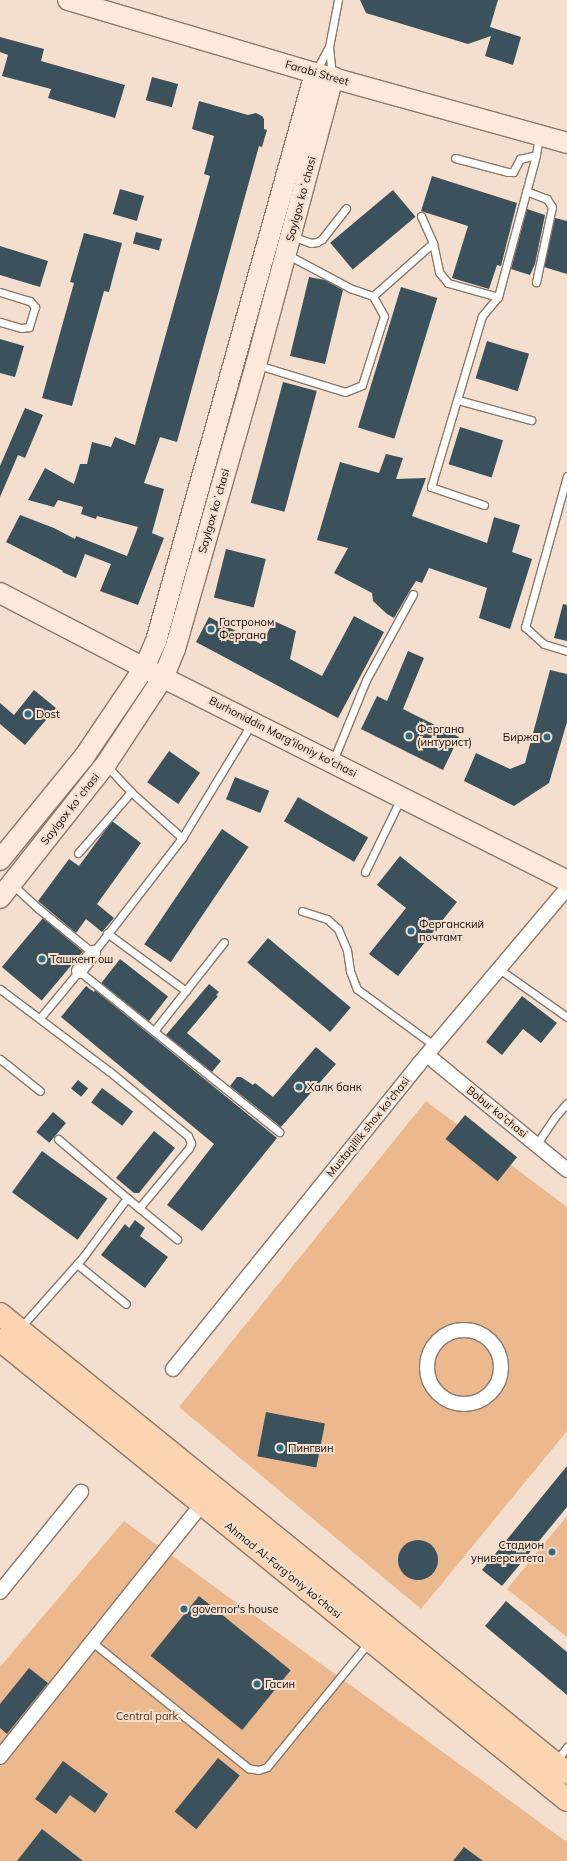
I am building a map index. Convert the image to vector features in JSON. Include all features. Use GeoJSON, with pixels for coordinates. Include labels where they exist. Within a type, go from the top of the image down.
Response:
{"type":"FeatureCollection","features":[{"type":"Feature","properties":{"kind":"main road","name":"Farabi Street"},"geometry":{"type":"LineString","coordinates":[[68,0],[324,75],[567,143]]}},
{"type":"Feature","properties":{"kind":"main road","name":"Saylgox koʻchasi"},"geometry":{"type":"LineString","coordinates":[[6,891],[106,764],[164,676],[175,649],[289,245],[324,75]]}},
{"type":"Feature","properties":{"kind":"main road","name":"Saylgox koʻchasi"},"geometry":{"type":"LineString","coordinates":[[0,860],[84,757],[144,668],[156,641],[324,75]]}},
{"type":"Feature","properties":{"kind":"main road","name":"Burhoniddin Marg'iloniy ko'chasi"},"geometry":{"type":"LineString","coordinates":[[0,593],[144,668],[164,676],[332,763],[567,881]]}},
{"type":"Feature","properties":{"kind":"main road","name":"Ahmad Al-Farg'oniy ko'chasi"},"geometry":{"type":"LineString","coordinates":[[0,1314],[9,1335],[202,1504],[567,1800]]}},
{"type":"Feature","properties":{"kind":"main road","name":"Ahmad Al-Farg'oniy ko'chasi"},"geometry":{"type":"LineString","coordinates":[[9,1335],[563,1761]]}},
{"type":"Feature","properties":{"kind":"street","name":"Mustaqillik shox ko'chasi"},"geometry":{"type":"LineString","coordinates":[[173,1369],[431,1050],[567,888]]}},
{"type":"Feature","properties":{"kind":"street"},"geometry":{"type":"LineString","coordinates":[[79,971],[93,953]]}},
{"type":"Feature","properties":{"kind":"street","name":"Bobur ko'chasi"},"geometry":{"type":"LineString","coordinates":[[431,1050],[536,1145],[567,1170]]}},
{"type":"Feature","properties":{"kind":"street"},"geometry":{"type":"LineString","coordinates":[[465,1330],[478,1333],[488,1339],[496,1348],[501,1359],[501,1371],[498,1383],[491,1393],[482,1400],[464,1404],[446,1400],[436,1392],[430,1382],[427,1370],[428,1358],[433,1347],[442,1338],[453,1332],[465,1330]]}},
{"type":"Feature","properties":{"kind":"street"},"geometry":{"type":"LineString","coordinates":[[0,1592],[81,1492]]}},
{"type":"Feature","properties":{"kind":"street"},"geometry":{"type":"LineString","coordinates":[[0,1757],[202,1504]]}},
{"type":"Feature","properties":{"kind":"lane"},"geometry":{"type":"LineString","coordinates":[[324,75],[328,47],[338,0]]}},
{"type":"Feature","properties":{"kind":"lane"},"geometry":{"type":"LineString","coordinates":[[324,75],[328,47]]}},
{"type":"Feature","properties":{"kind":"lane"},"geometry":{"type":"LineString","coordinates":[[484,505],[431,487],[482,316],[498,297],[536,155],[539,135]]}},
{"type":"Feature","properties":{"kind":"lane"},"geometry":{"type":"LineString","coordinates":[[455,158],[513,172],[520,159],[536,155]]}},
{"type":"Feature","properties":{"kind":"lane"},"geometry":{"type":"LineString","coordinates":[[526,191],[547,199],[552,207],[536,282]]}},
{"type":"Feature","properties":{"kind":"lane"},"geometry":{"type":"LineString","coordinates":[[289,245],[317,242],[322,239],[346,208]]}},
{"type":"Feature","properties":{"kind":"lane"},"geometry":{"type":"LineString","coordinates":[[421,216],[433,244],[439,272],[448,283],[498,297]]}},
{"type":"Feature","properties":{"kind":"lane"},"geometry":{"type":"LineString","coordinates":[[373,296],[433,244]]}},
{"type":"Feature","properties":{"kind":"lane"},"geometry":{"type":"LineString","coordinates":[[256,365],[345,392],[362,385],[384,316],[373,296],[350,288],[289,245]]}},
{"type":"Feature","properties":{"kind":"lane"},"geometry":{"type":"LineString","coordinates":[[0,292],[30,300],[35,307],[29,327],[21,328],[0,322]]}},
{"type":"Feature","properties":{"kind":"lane"},"geometry":{"type":"LineString","coordinates":[[458,400],[531,420]]}},
{"type":"Feature","properties":{"kind":"lane"},"geometry":{"type":"LineString","coordinates":[[567,476],[526,627],[544,644],[567,651]]}},
{"type":"Feature","properties":{"kind":"lane"},"geometry":{"type":"LineString","coordinates":[[332,763],[366,680],[413,594]]}},
{"type":"Feature","properties":{"kind":"lane"},"geometry":{"type":"LineString","coordinates":[[6,891],[39,909],[93,953],[182,838],[253,722]]}},
{"type":"Feature","properties":{"kind":"lane"},"geometry":{"type":"LineString","coordinates":[[106,764],[131,792],[182,838]]}},
{"type":"Feature","properties":{"kind":"lane"},"geometry":{"type":"LineString","coordinates":[[78,853],[131,792]]}},
{"type":"Feature","properties":{"kind":"lane"},"geometry":{"type":"LineString","coordinates":[[365,872],[401,798]]}},
{"type":"Feature","properties":{"kind":"lane"},"geometry":{"type":"LineString","coordinates":[[302,911],[327,918],[338,929],[347,950],[350,971],[357,989],[431,1050]]}},
{"type":"Feature","properties":{"kind":"lane"},"geometry":{"type":"LineString","coordinates":[[107,933],[186,991]]}},
{"type":"Feature","properties":{"kind":"lane"},"geometry":{"type":"LineString","coordinates":[[154,1032],[224,942]]}},
{"type":"Feature","properties":{"kind":"lane"},"geometry":{"type":"LineString","coordinates":[[499,969],[567,1017]]}},
{"type":"Feature","properties":{"kind":"lane"},"geometry":{"type":"LineString","coordinates":[[40,1018],[79,971],[279,1132]]}},
{"type":"Feature","properties":{"kind":"lane"},"geometry":{"type":"LineString","coordinates":[[0,989],[109,1071],[188,1136],[190,1143],[189,1148],[139,1208]]}},
{"type":"Feature","properties":{"kind":"lane"},"geometry":{"type":"LineString","coordinates":[[0,1059],[40,1090]]}},
{"type":"Feature","properties":{"kind":"lane"},"geometry":{"type":"LineString","coordinates":[[536,1145],[555,1117],[567,1103]]}},
{"type":"Feature","properties":{"kind":"lane"},"geometry":{"type":"LineString","coordinates":[[58,1139],[177,1239]]}},
{"type":"Feature","properties":{"kind":"lane"},"geometry":{"type":"LineString","coordinates":[[9,1335],[76,1264],[127,1198]]}},
{"type":"Feature","properties":{"kind":"lane"},"geometry":{"type":"LineString","coordinates":[[76,1264],[126,1304]]}},
{"type":"Feature","properties":{"kind":"lane"},"geometry":{"type":"LineString","coordinates":[[92,1642],[248,1768],[258,1770],[267,1766],[370,1641]]}},
{"type":"Feature","properties":{"kind":"green space"},"geometry":{"type":"Polygon","coordinates":[[[426,1101],[567,1207],[567,1431],[421,1609],[179,1407],[426,1101]]]}},
{"type":"Feature","properties":{"kind":"green space","name":"Стадион университета"},"geometry":{"type":"Polygon","coordinates":[[[567,1516],[567,1637],[507,1589],[567,1516]]]}},
{"type":"Feature","properties":{"kind":"green space","name":"Central park"},"geometry":{"type":"Polygon","coordinates":[[[124,1521],[567,1842],[567,1861],[0,1861],[0,1667],[124,1521]]]}},
{"type":"Feature","properties":{"kind":"building"},"geometry":{"type":"Polygon","coordinates":[[[360,0],[498,0],[490,27],[521,37],[513,65],[485,56],[491,36],[468,44],[366,13],[360,0]]]}},
{"type":"Feature","properties":{"kind":"building"},"geometry":{"type":"Polygon","coordinates":[[[0,37],[44,49],[41,61],[125,85],[115,118],[48,98],[51,89],[2,76],[8,55],[0,52],[0,37]]]}},
{"type":"Feature","properties":{"kind":"building"},"geometry":{"type":"Polygon","coordinates":[[[152,77],[178,84],[172,107],[146,100],[152,77]]]}},
{"type":"Feature","properties":{"kind":"building"},"geometry":{"type":"Polygon","coordinates":[[[199,101],[248,115],[256,113],[264,119],[264,129],[267,130],[262,147],[259,146],[177,442],[160,437],[144,483],[164,489],[152,533],[164,538],[138,605],[100,591],[111,564],[85,554],[76,578],[6,542],[20,515],[54,528],[75,539],[76,536],[127,556],[138,527],[97,516],[96,519],[81,514],[83,507],[58,500],[54,507],[28,500],[45,468],[74,484],[80,464],[87,464],[92,442],[111,447],[115,437],[135,445],[210,176],[204,174],[214,136],[192,129],[199,101]]]}},
{"type":"Feature","properties":{"kind":"building"},"geometry":{"type":"Polygon","coordinates":[[[432,176],[517,203],[501,266],[497,265],[489,289],[452,278],[468,226],[421,211],[432,176]]]}},
{"type":"Feature","properties":{"kind":"building"},"geometry":{"type":"Polygon","coordinates":[[[120,189],[144,196],[137,221],[113,214],[120,189]]]}},
{"type":"Feature","properties":{"kind":"building"},"geometry":{"type":"Polygon","coordinates":[[[393,190],[415,217],[353,270],[330,243],[393,190]]]}},
{"type":"Feature","properties":{"kind":"building"},"geometry":{"type":"Polygon","coordinates":[[[527,209],[545,215],[535,264],[530,275],[511,269],[527,209]]]}},
{"type":"Feature","properties":{"kind":"building"},"geometry":{"type":"Polygon","coordinates":[[[555,218],[567,221],[567,274],[544,267],[555,218]]]}},
{"type":"Feature","properties":{"kind":"building"},"geometry":{"type":"Polygon","coordinates":[[[136,232],[162,239],[159,251],[133,244],[136,232]]]}},
{"type":"Feature","properties":{"kind":"building"},"geometry":{"type":"Polygon","coordinates":[[[84,233],[122,243],[109,292],[104,291],[72,406],[42,398],[74,283],[70,282],[84,233]]]}},
{"type":"Feature","properties":{"kind":"building"},"geometry":{"type":"Polygon","coordinates":[[[0,246],[48,261],[40,287],[0,275],[0,246]]]}},
{"type":"Feature","properties":{"kind":"building"},"geometry":{"type":"Polygon","coordinates":[[[309,277],[325,280],[343,290],[325,364],[290,356],[309,277]]]}},
{"type":"Feature","properties":{"kind":"building"},"geometry":{"type":"Polygon","coordinates":[[[401,287],[437,298],[394,439],[358,428],[401,287]]]}},
{"type":"Feature","properties":{"kind":"building"},"geometry":{"type":"Polygon","coordinates":[[[0,339],[24,346],[15,377],[0,373],[0,339]]]}},
{"type":"Feature","properties":{"kind":"building"},"geometry":{"type":"Polygon","coordinates":[[[487,341],[529,354],[518,391],[476,378],[487,341]]]}},
{"type":"Feature","properties":{"kind":"building"},"geometry":{"type":"Polygon","coordinates":[[[283,382],[317,391],[284,512],[251,503],[283,382]]]}},
{"type":"Feature","properties":{"kind":"building"},"geometry":{"type":"Polygon","coordinates":[[[25,408],[43,415],[25,458],[18,455],[0,497],[0,466],[25,408]]]}},
{"type":"Feature","properties":{"kind":"building"},"geometry":{"type":"Polygon","coordinates":[[[460,427],[503,440],[492,477],[449,464],[460,427]]]}},
{"type":"Feature","properties":{"kind":"building"},"geometry":{"type":"Polygon","coordinates":[[[386,454],[403,458],[396,479],[426,478],[412,516],[487,543],[494,517],[520,525],[512,552],[532,559],[510,629],[479,618],[487,588],[429,568],[422,583],[416,581],[394,618],[387,614],[373,601],[372,593],[334,573],[348,548],[317,540],[340,462],[379,473],[386,454]]]}},
{"type":"Feature","properties":{"kind":"building"},"geometry":{"type":"Polygon","coordinates":[[[226,549],[266,559],[254,607],[214,598],[226,549]]]}},
{"type":"Feature","properties":{"kind":"building"},"geometry":{"type":"Polygon","coordinates":[[[563,604],[567,605],[567,641],[554,638],[563,604]]]}},
{"type":"Feature","properties":{"kind":"building"},"geometry":{"type":"Polygon","coordinates":[[[354,616],[384,632],[338,718],[196,642],[209,617],[261,644],[274,621],[296,631],[290,659],[322,676],[354,616]]]}},
{"type":"Feature","properties":{"kind":"building"},"geometry":{"type":"Polygon","coordinates":[[[408,651],[424,658],[403,709],[459,737],[443,770],[361,729],[377,696],[387,701],[408,651]]]}},
{"type":"Feature","properties":{"kind":"building","name":"Биржа"},"geometry":{"type":"Polygon","coordinates":[[[550,670],[567,674],[567,722],[549,783],[514,806],[464,781],[476,753],[510,769],[525,763],[550,670]]]}},
{"type":"Feature","properties":{"kind":"building"},"geometry":{"type":"Polygon","coordinates":[[[34,690],[56,708],[25,745],[0,724],[0,703],[14,715],[34,690]]]}},
{"type":"Feature","properties":{"kind":"building"},"geometry":{"type":"Polygon","coordinates":[[[169,751],[200,773],[178,804],[147,782],[169,751]]]}},
{"type":"Feature","properties":{"kind":"building"},"geometry":{"type":"Polygon","coordinates":[[[235,777],[269,791],[260,813],[226,799],[235,777]]]}},
{"type":"Feature","properties":{"kind":"building"},"geometry":{"type":"Polygon","coordinates":[[[298,797],[368,838],[354,862],[284,821],[298,797]]]}},
{"type":"Feature","properties":{"kind":"building"},"geometry":{"type":"Polygon","coordinates":[[[112,821],[141,843],[97,904],[114,918],[102,932],[86,919],[76,933],[38,901],[69,859],[79,866],[112,821]]]}},
{"type":"Feature","properties":{"kind":"building"},"geometry":{"type":"Polygon","coordinates":[[[222,829],[249,847],[171,962],[144,944],[222,829]]]}},
{"type":"Feature","properties":{"kind":"building","name":"Ферганский почтамт"},"geometry":{"type":"Polygon","coordinates":[[[400,856],[457,902],[398,976],[369,954],[406,908],[377,885],[400,856]]]}},
{"type":"Feature","properties":{"kind":"building","name":"Ташкент ош"},"geometry":{"type":"Polygon","coordinates":[[[43,918],[83,951],[42,1000],[2,967],[43,918]]]}},
{"type":"Feature","properties":{"kind":"building"},"geometry":{"type":"Polygon","coordinates":[[[268,938],[351,1007],[330,1032],[247,963],[268,938]]]}},
{"type":"Feature","properties":{"kind":"building"},"geometry":{"type":"Polygon","coordinates":[[[120,959],[168,997],[149,1021],[101,983],[120,959]]]}},
{"type":"Feature","properties":{"kind":"building"},"geometry":{"type":"Polygon","coordinates":[[[209,984],[219,992],[216,995],[218,996],[187,1033],[221,1061],[212,1072],[166,1035],[209,984]]]}},
{"type":"Feature","properties":{"kind":"building"},"geometry":{"type":"Polygon","coordinates":[[[86,986],[94,992],[95,990],[277,1138],[202,1231],[167,1205],[214,1144],[61,1017],[86,986]]]}},
{"type":"Feature","properties":{"kind":"building"},"geometry":{"type":"Polygon","coordinates":[[[522,996],[557,1023],[541,1043],[523,1029],[502,1055],[486,1042],[522,996]]]}},
{"type":"Feature","properties":{"kind":"building","name":"Халк банк"},"geometry":{"type":"Polygon","coordinates":[[[316,1047],[336,1064],[281,1127],[230,1086],[237,1077],[241,1077],[253,1085],[255,1083],[273,1097],[316,1047]]]}},
{"type":"Feature","properties":{"kind":"building"},"geometry":{"type":"Polygon","coordinates":[[[78,1080],[88,1088],[81,1097],[71,1089],[78,1080]]]}},
{"type":"Feature","properties":{"kind":"building"},"geometry":{"type":"Polygon","coordinates":[[[102,1088],[133,1111],[122,1126],[91,1102],[102,1088]]]}},
{"type":"Feature","properties":{"kind":"building"},"geometry":{"type":"Polygon","coordinates":[[[53,1112],[66,1123],[49,1143],[36,1132],[53,1112]]]}},
{"type":"Feature","properties":{"kind":"building"},"geometry":{"type":"Polygon","coordinates":[[[465,1115],[517,1157],[498,1181],[445,1139],[465,1115]]]}},
{"type":"Feature","properties":{"kind":"building"},"geometry":{"type":"Polygon","coordinates":[[[154,1131],[175,1148],[139,1193],[134,1193],[116,1178],[154,1131]]]}},
{"type":"Feature","properties":{"kind":"building"},"geometry":{"type":"Polygon","coordinates":[[[42,1151],[108,1199],[78,1240],[12,1192],[42,1151]]]}},
{"type":"Feature","properties":{"kind":"building"},"geometry":{"type":"Polygon","coordinates":[[[135,1220],[145,1228],[140,1236],[168,1257],[145,1288],[101,1255],[125,1224],[129,1228],[135,1220]]]}},
{"type":"Feature","properties":{"kind":"building"},"geometry":{"type":"Polygon","coordinates":[[[266,1412],[325,1423],[316,1468],[257,1456],[266,1412]]]}},
{"type":"Feature","properties":{"kind":"building"},"geometry":{"type":"Polygon","coordinates":[[[567,1466],[567,1507],[502,1586],[482,1570],[567,1466]]]}},
{"type":"Feature","properties":{"kind":"building"},"geometry":{"type":"Polygon","coordinates":[[[414,1540],[422,1540],[429,1543],[435,1549],[438,1560],[435,1571],[429,1577],[422,1580],[414,1580],[407,1577],[401,1571],[398,1564],[398,1556],[401,1549],[407,1543],[414,1540]]]}},
{"type":"Feature","properties":{"kind":"building"},"geometry":{"type":"Polygon","coordinates":[[[199,1596],[291,1670],[242,1730],[151,1656],[199,1596]]]}},
{"type":"Feature","properties":{"kind":"building"},"geometry":{"type":"Polygon","coordinates":[[[506,1601],[567,1652],[567,1695],[485,1626],[506,1601]]]}},
{"type":"Feature","properties":{"kind":"building"},"geometry":{"type":"Polygon","coordinates":[[[29,1668],[48,1683],[7,1734],[0,1728],[0,1704],[29,1668]]]}},
{"type":"Feature","properties":{"kind":"building"},"geometry":{"type":"Polygon","coordinates":[[[218,1758],[240,1776],[196,1829],[175,1812],[218,1758]]]}},
{"type":"Feature","properties":{"kind":"building"},"geometry":{"type":"Polygon","coordinates":[[[63,1761],[108,1794],[95,1813],[70,1795],[56,1814],[35,1799],[63,1761]]]}},
{"type":"Feature","properties":{"kind":"building"},"geometry":{"type":"Polygon","coordinates":[[[42,1829],[83,1861],[17,1861],[42,1829]]]}},
{"type":"Feature","properties":{"kind":"building"},"geometry":{"type":"Polygon","coordinates":[[[464,1847],[483,1861],[453,1861],[464,1847]]]}},
{"type":"Feature","properties":{"kind":"place","name":"Гастроном Фергана"},"geometry":{"type":"Point","coordinates":[211,629]}},
{"type":"Feature","properties":{"kind":"place","name":"Dost"},"geometry":{"type":"Point","coordinates":[28,714]}},
{"type":"Feature","properties":{"kind":"place","name":"Фергана (интурист)"},"geometry":{"type":"Point","coordinates":[409,736]}},
{"type":"Feature","properties":{"kind":"place","name":"Биржа"},"geometry":{"type":"Point","coordinates":[547,737]}},
{"type":"Feature","properties":{"kind":"place","name":"Ферганский почтамт"},"geometry":{"type":"Point","coordinates":[411,931]}},
{"type":"Feature","properties":{"kind":"place","name":"Ташкент ош"},"geometry":{"type":"Point","coordinates":[42,959]}},
{"type":"Feature","properties":{"kind":"place","name":"Халк банк"},"geometry":{"type":"Point","coordinates":[299,1087]}},
{"type":"Feature","properties":{"kind":"place","name":"Пингвин"},"geometry":{"type":"Point","coordinates":[280,1448]}},
{"type":"Feature","properties":{"kind":"place","name":"Стадион университета"},"geometry":{"type":"Point","coordinates":[552,1552]}},
{"type":"Feature","properties":{"kind":"place","name":"governor's house"},"geometry":{"type":"Point","coordinates":[184,1609]}},
{"type":"Feature","properties":{"kind":"place","name":"Гасин"},"geometry":{"type":"Point","coordinates":[257,1684]}}]}
